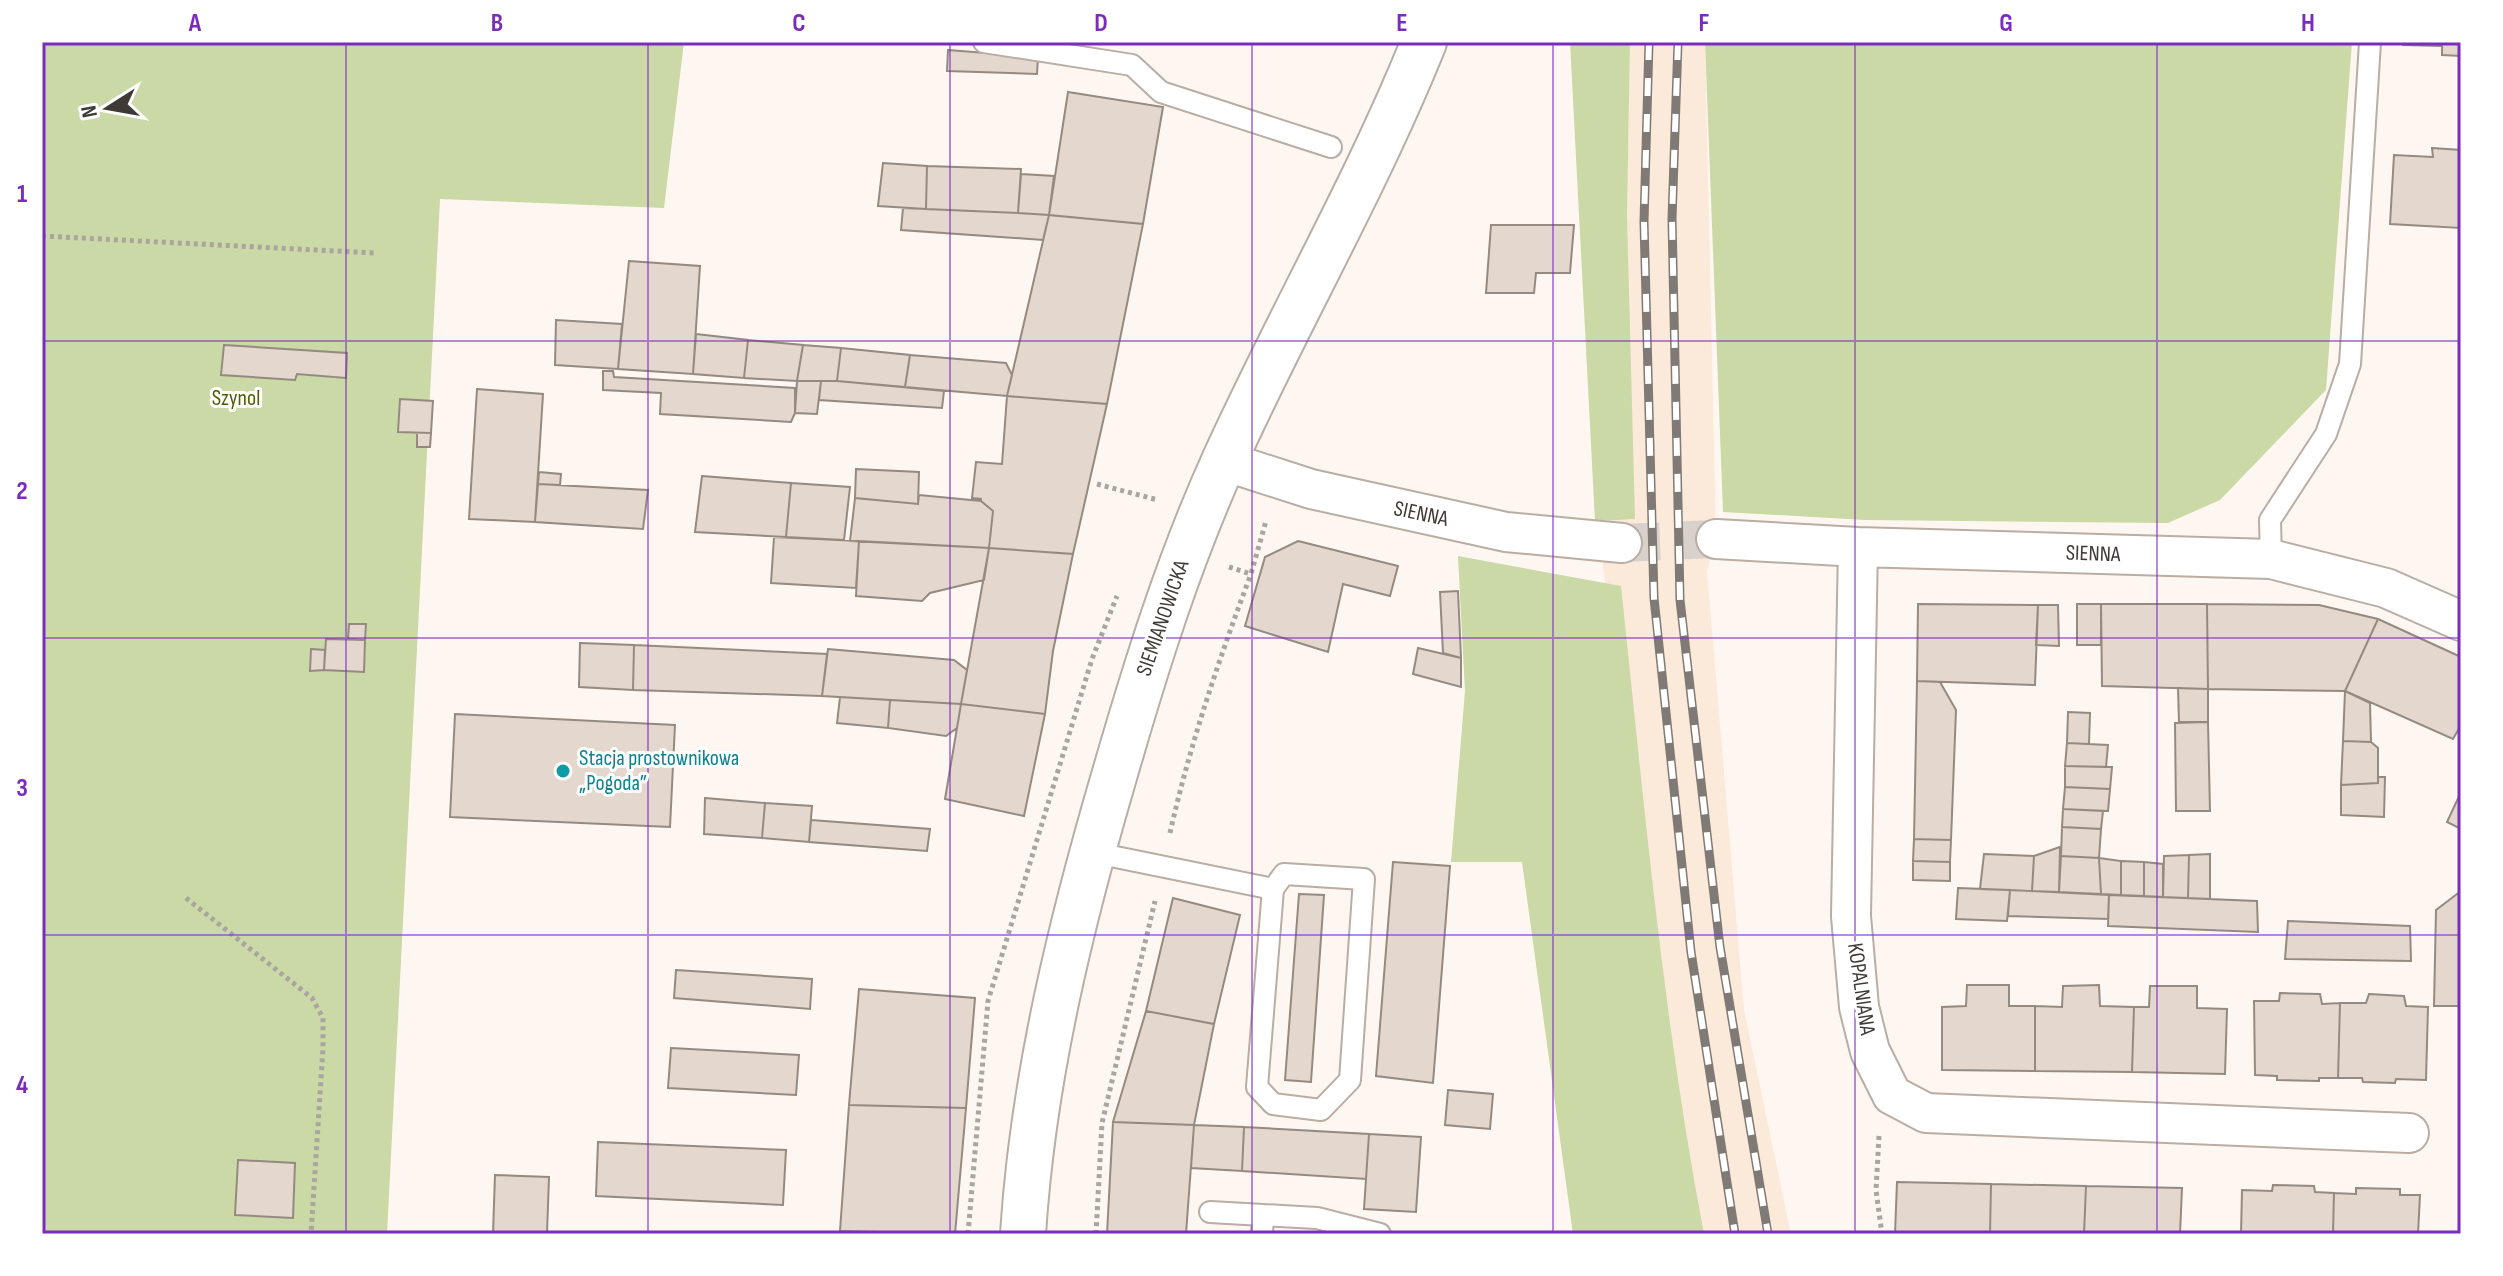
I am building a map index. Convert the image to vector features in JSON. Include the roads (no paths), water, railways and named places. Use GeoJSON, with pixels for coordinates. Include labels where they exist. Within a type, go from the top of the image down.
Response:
{"type":"FeatureCollection","features":[{"type":"Feature","properties":{"kind":"main road","name":"SIEMIANOWICKA"},"geometry":{"type":"LineString","coordinates":[[1023,1234],[1043,1065],[1091,852],[1154,636],[1224,461],[1359,189],[1399,105],[1424,42]]}},
{"type":"Feature","properties":{"kind":"street","name":"SIENNA"},"geometry":{"type":"LineString","coordinates":[[1224,461],[1311,489],[1506,532],[1622,543]]}},
{"type":"Feature","properties":{"kind":"street","name":"SIENNA"},"geometry":{"type":"LineString","coordinates":[[1716,539],[1858,547],[2271,559],[2386,588],[2461,621]]}},
{"type":"Feature","properties":{"kind":"street","name":"KOPALNIANA"},"geometry":{"type":"LineString","coordinates":[[1858,547],[1851,916],[1859,1007],[1870,1051],[1892,1095],[1926,1113],[2409,1133]]}},
{"type":"Feature","properties":{"kind":"lane"},"geometry":{"type":"LineString","coordinates":[[984,42],[1132,65],[1161,92],[1331,147]]}},
{"type":"Feature","properties":{"kind":"lane"},"geometry":{"type":"LineString","coordinates":[[2271,559],[2270,520],[2326,434],[2350,364],[2370,42]]}},
{"type":"Feature","properties":{"kind":"lane"},"geometry":{"type":"LineString","coordinates":[[1091,852],[1273,889]]}},
{"type":"Feature","properties":{"kind":"lane"},"geometry":{"type":"LineString","coordinates":[[1284,874],[1364,879],[1350,1080],[1321,1110],[1273,1104],[1257,1087],[1273,889],[1284,874]]}},
{"type":"Feature","properties":{"kind":"lane"},"geometry":{"type":"LineString","coordinates":[[1210,1212],[1262,1225],[1317,1218],[1380,1234]]}},
{"type":"Feature","properties":{"kind":"tunnel"},"geometry":{"type":"LineString","coordinates":[[1622,543],[1716,539]]}},
{"type":"Feature","properties":{"kind":"railway"},"geometry":{"type":"LineString","coordinates":[[1649,42],[1644,222],[1654,598],[1691,952],[1735,1234]]}},
{"type":"Feature","properties":{"kind":"railway"},"geometry":{"type":"LineString","coordinates":[[1678,42],[1672,219],[1680,600],[1720,947],[1768,1234]]}},
{"type":"Feature","properties":{"kind":"place","name":"Stacja prostownikowa „Pogoda”"},"geometry":{"type":"Point","coordinates":[563,771]}},
{"type":"Feature","properties":{"kind":"park label","name":"Szynol"},"geometry":{"type":"Point","coordinates":[236,398]}}]}
